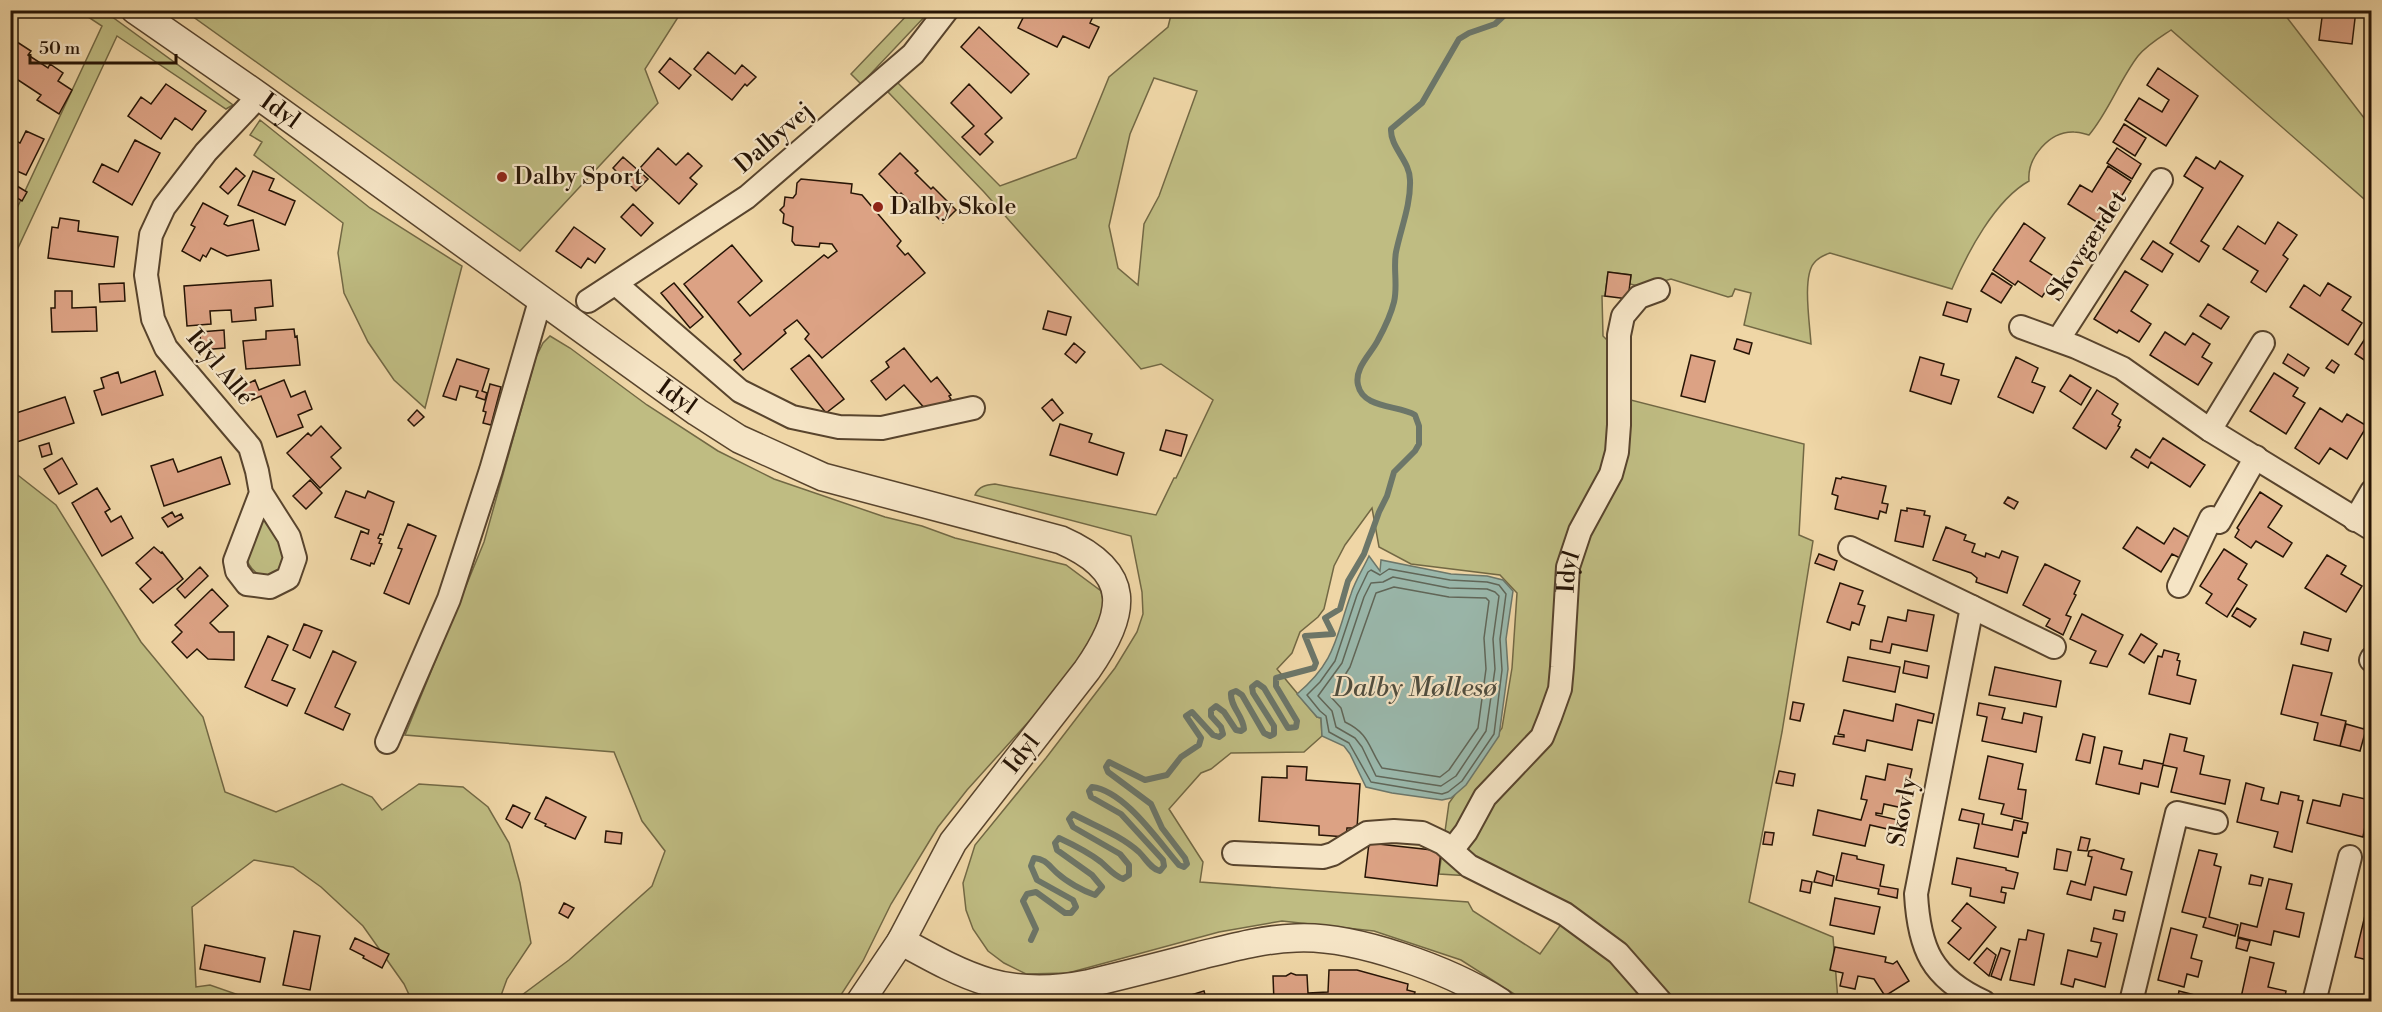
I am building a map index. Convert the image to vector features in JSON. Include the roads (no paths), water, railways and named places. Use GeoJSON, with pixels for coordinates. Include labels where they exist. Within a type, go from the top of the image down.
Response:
{"type":"FeatureCollection","features":[{"type":"Feature","properties":{"kind":"street","name":"Idyl"},"geometry":{"type":"LineString","coordinates":[[135,10],[259,96],[540,301],[567,317],[697,412],[740,440],[823,477],[1061,540],[1098,561],[1108,573],[1117,603],[1106,642],[953,842],[901,941],[860,1002]]}},
{"type":"Feature","properties":{"kind":"street","name":"Dalbyvej"},"geometry":{"type":"LineString","coordinates":[[588,301],[616,285],[747,197],[913,54],[947,10]]}},
{"type":"Feature","properties":{"kind":"street","name":"Idyl Allé"},"geometry":{"type":"LineString","coordinates":[[259,96],[206,152],[164,207],[151,235],[146,275],[153,319],[166,348],[250,447],[261,493]]}},
{"type":"Feature","properties":{"kind":"street","name":"Skovgærdet"},"geometry":{"type":"LineString","coordinates":[[2058,340],[2161,180]]}},
{"type":"Feature","properties":{"kind":"street"},"geometry":{"type":"LineString","coordinates":[[616,285],[740,391],[792,417],[839,427],[882,428],[973,408]]}},
{"type":"Feature","properties":{"kind":"street","name":"Idyl"},"geometry":{"type":"LineString","coordinates":[[1452,850],[1466,832],[1485,797],[1542,737],[1551,717],[1560,689],[1568,567],[1573,548],[1592,506],[1611,474],[1617,452],[1619,335],[1623,316],[1639,297],[1658,290]]}},
{"type":"Feature","properties":{"kind":"street"},"geometry":{"type":"LineString","coordinates":[[387,742],[449,599],[491,470],[540,301]]}},
{"type":"Feature","properties":{"kind":"street","name":"Skovgærdet"},"geometry":{"type":"LineString","coordinates":[[2021,327],[2058,340],[2122,368],[2210,430],[2363,524],[2372,491]]}},
{"type":"Feature","properties":{"kind":"street"},"geometry":{"type":"LineString","coordinates":[[2210,430],[2263,343]]}},
{"type":"Feature","properties":{"kind":"street"},"geometry":{"type":"LineString","coordinates":[[2179,586],[2211,518],[2219,522],[2256,457]]}},
{"type":"Feature","properties":{"kind":"street"},"geometry":{"type":"LineString","coordinates":[[1850,548],[2054,647]]}},
{"type":"Feature","properties":{"kind":"street","name":"Skovly"},"geometry":{"type":"LineString","coordinates":[[1972,607],[1916,894],[1918,924],[1927,954],[1945,977],[1984,1002]]}},
{"type":"Feature","properties":{"kind":"street"},"geometry":{"type":"LineString","coordinates":[[2130,1002],[2177,813],[2216,822]]}},
{"type":"Feature","properties":{"kind":"street"},"geometry":{"type":"LineString","coordinates":[[1234,853],[1323,857],[1333,854],[1367,833],[1394,831],[1422,833],[1443,843],[1469,866],[1565,914],[1618,953],[1661,1002]]}},
{"type":"Feature","properties":{"kind":"street"},"geometry":{"type":"LineString","coordinates":[[2314,1002],[2350,857]]}},
{"type":"Feature","properties":{"kind":"street"},"geometry":{"type":"LineString","coordinates":[[901,941],[981,981],[1013,989],[1033,991],[1059,990],[1087,984],[1258,941],[1299,938],[1336,941],[1384,952],[1452,977],[1500,1002]]}},
{"type":"Feature","properties":{"kind":"water","name":"Dalby Møllesø"},"geometry":{"type":"Polygon","coordinates":[[[1369,556],[1380,571],[1381,560],[1451,574],[1487,576],[1503,580],[1513,591],[1506,639],[1508,669],[1499,736],[1466,785],[1451,798],[1442,800],[1366,787],[1350,754],[1344,746],[1322,736],[1321,718],[1317,717],[1297,694],[1320,671],[1327,660],[1353,589],[1369,556]]]}},
{"type":"Feature","properties":{"kind":"waterway"},"geometry":{"type":"LineString","coordinates":[[1031,940],[1036,929],[1023,901],[1027,894],[1036,892],[1065,913],[1071,913],[1076,907],[1073,900],[1037,880],[1031,866],[1034,858],[1044,861],[1065,880],[1090,893],[1095,895],[1102,887],[1092,875],[1057,850],[1055,843],[1059,838],[1091,855],[1120,878],[1123,879],[1129,875],[1129,865],[1120,854],[1073,827],[1069,819],[1073,814],[1124,841],[1157,870],[1160,871],[1164,866],[1163,860],[1121,814],[1091,797],[1089,791],[1092,787],[1117,798],[1140,818],[1179,865],[1184,867],[1187,864],[1162,828],[1151,804],[1108,772],[1106,767],[1109,762],[1145,780],[1167,775],[1181,757],[1199,745],[1201,738],[1186,716],[1192,712],[1213,735],[1219,737],[1223,734],[1221,727],[1211,716],[1211,710],[1216,706],[1224,712],[1236,730],[1244,729],[1231,698],[1231,693],[1236,691],[1242,695],[1264,733],[1270,736],[1274,734],[1274,726],[1253,693],[1252,687],[1257,683],[1264,688],[1288,728],[1296,727],[1297,721],[1276,686],[1276,678],[1314,668],[1316,663],[1305,636],[1333,634],[1325,618],[1340,609],[1348,581],[1364,554],[1394,472],[1419,444],[1419,426],[1415,415],[1367,398],[1361,393],[1357,379],[1393,307],[1396,290],[1396,252],[1409,198],[1409,173],[1394,142],[1391,129],[1422,103],[1459,39],[1495,24],[1510,10]]}},
{"type":"Feature","properties":{"kind":"place","name":"Dalby Sport"},"geometry":{"type":"Point","coordinates":[502,177]}},
{"type":"Feature","properties":{"kind":"place","name":"Dalby Skole"},"geometry":{"type":"Point","coordinates":[878,207]}}]}
